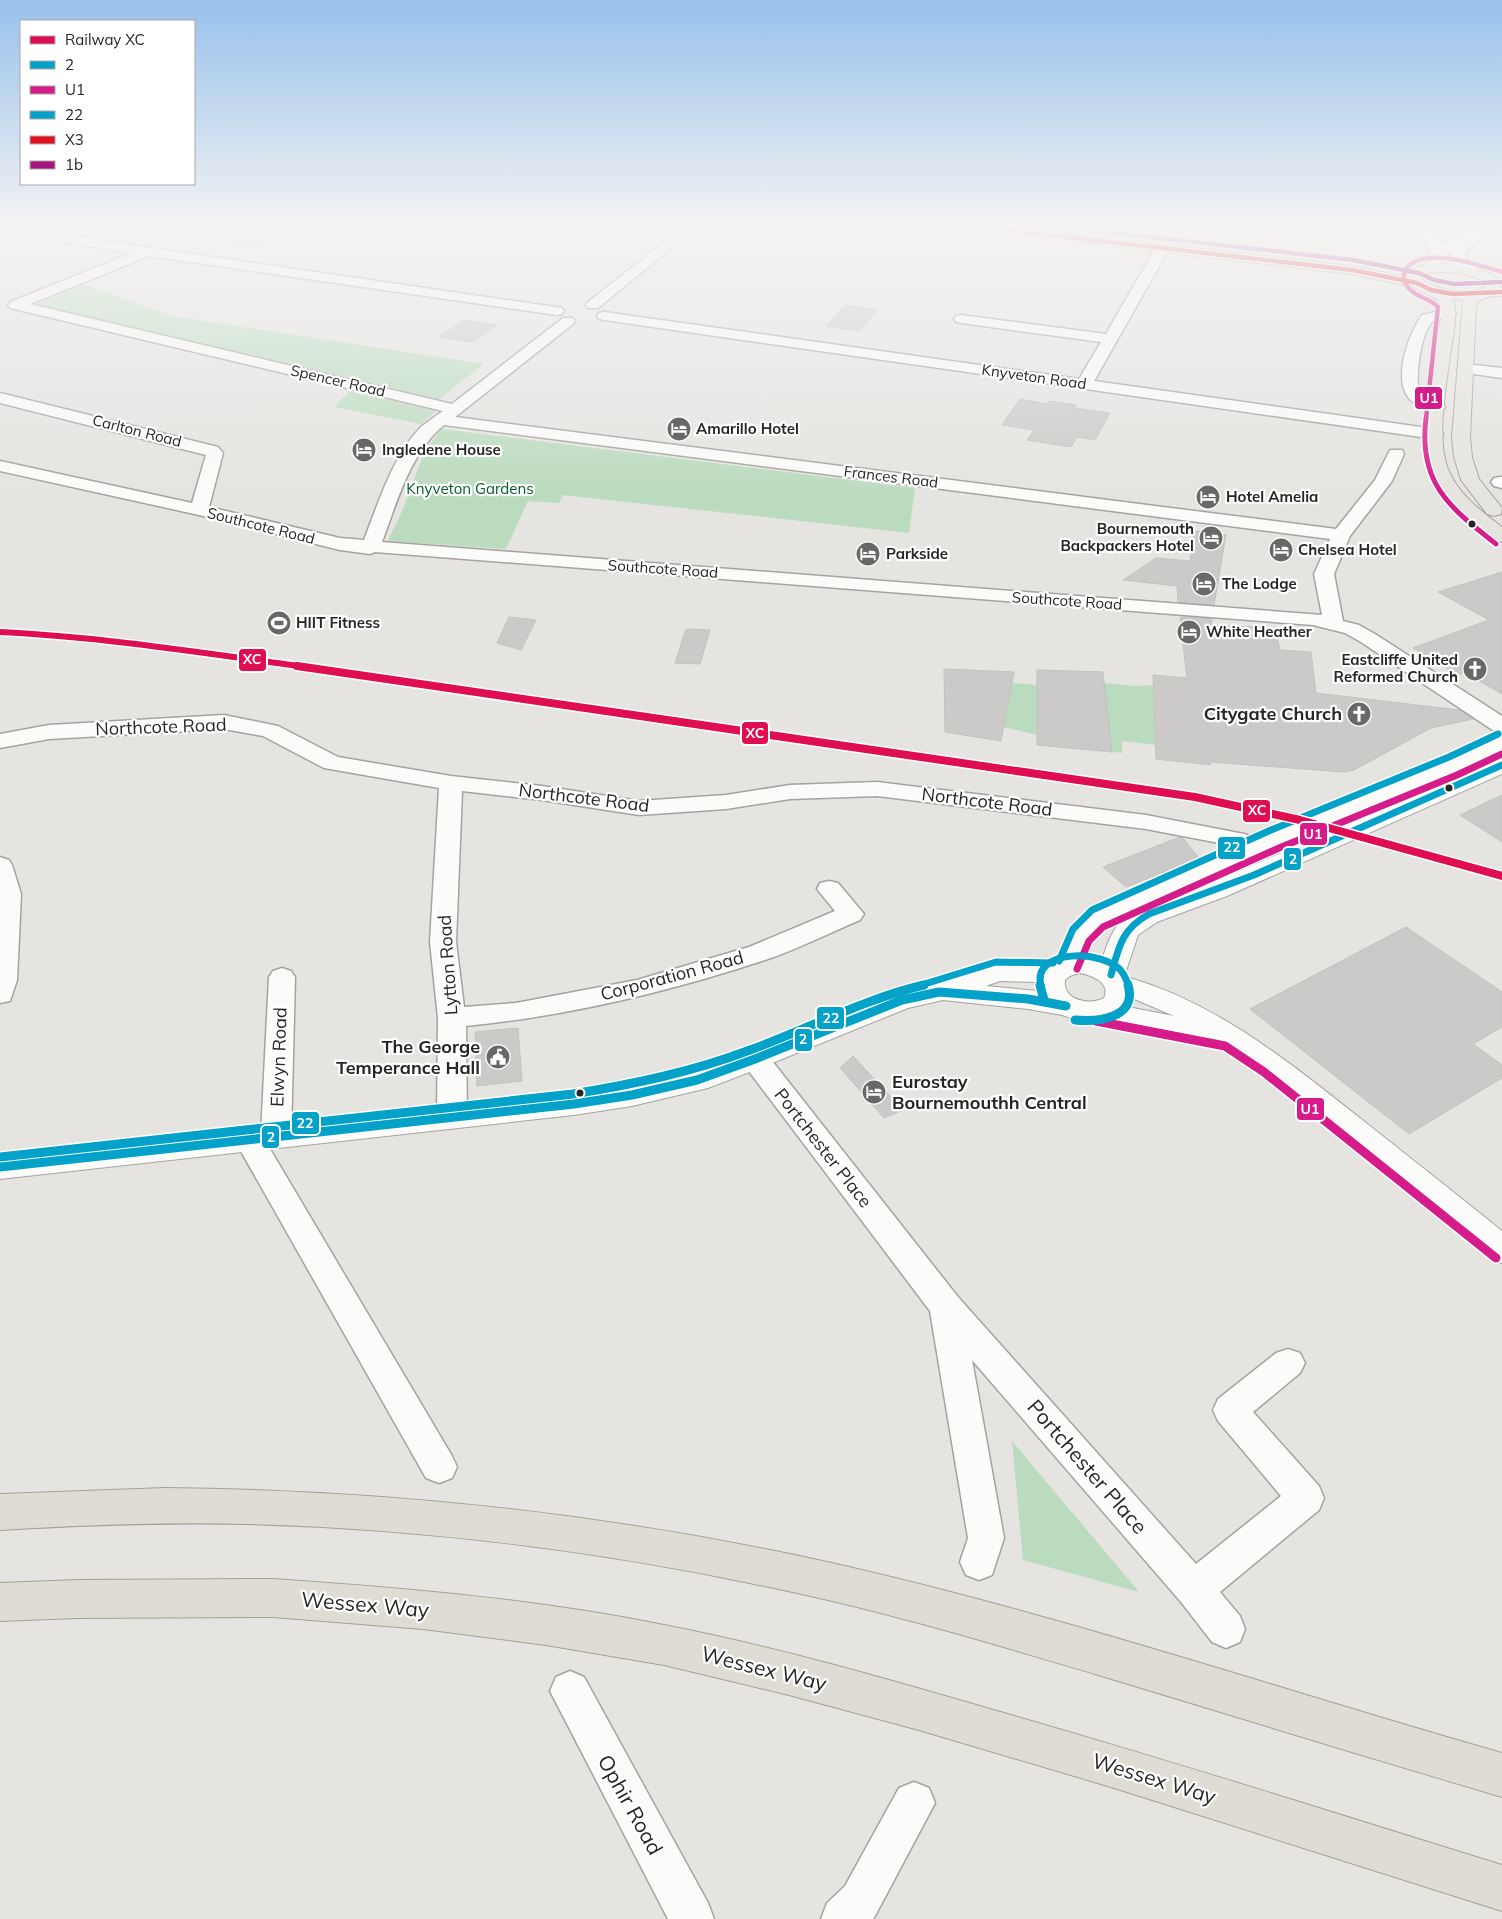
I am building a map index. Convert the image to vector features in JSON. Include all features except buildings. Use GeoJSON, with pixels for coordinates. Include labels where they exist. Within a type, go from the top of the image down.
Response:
{"type":"FeatureCollection","features":[{"type":"Feature","properties":{"kind":"highway"},"geometry":{"type":"LineString","coordinates":[[0,1512],[51,1508],[278,1506],[362,1510],[480,1522],[600,1538],[746,1564],[884,1595],[1065,1643],[1232,1696],[1502,1775]]}},
{"type":"Feature","properties":{"kind":"highway","name":"Wessex Way"},"geometry":{"type":"LineString","coordinates":[[0,1602],[77,1599],[273,1598],[423,1609],[546,1625],[664,1645],[789,1674],[1111,1765],[1502,1888]]}},
{"type":"Feature","properties":{"kind":"main road"},"geometry":{"type":"LineString","coordinates":[[1449,315],[1435,434],[1435,454],[1438,469],[1448,484],[1480,519],[1502,536]]}},
{"type":"Feature","properties":{"kind":"main road"},"geometry":{"type":"LineString","coordinates":[[1468,315],[1461,436],[1466,471],[1476,490],[1502,517]]}},
{"type":"Feature","properties":{"kind":"street","name":"Spencer Road"},"geometry":{"type":"LineString","coordinates":[[58,315],[456,408]]}},
{"type":"Feature","properties":{"kind":"street"},"geometry":{"type":"LineString","coordinates":[[557,315],[557,317],[568,321]]}},
{"type":"Feature","properties":{"kind":"street"},"geometry":{"type":"LineString","coordinates":[[594,319],[599,315]]}},
{"type":"Feature","properties":{"kind":"street"},"geometry":{"type":"LineString","coordinates":[[1084,384],[1124,315]]}},
{"type":"Feature","properties":{"kind":"street"},"geometry":{"type":"LineString","coordinates":[[1437,407],[1423,402],[1412,395],[1408,385],[1422,322],[1429,316],[1439,315]]}},
{"type":"Feature","properties":{"kind":"street","name":"Knyveton Road"},"geometry":{"type":"LineString","coordinates":[[568,321],[594,319],[1084,384],[1435,434]]}},
{"type":"Feature","properties":{"kind":"street"},"geometry":{"type":"LineString","coordinates":[[961,319],[1110,339]]}},
{"type":"Feature","properties":{"kind":"street"},"geometry":{"type":"LineString","coordinates":[[370,548],[405,461],[422,436],[568,321]]}},
{"type":"Feature","properties":{"kind":"street"},"geometry":{"type":"LineString","coordinates":[[1464,369],[1502,373]]}},
{"type":"Feature","properties":{"kind":"street","name":"Carlton Road"},"geometry":{"type":"LineString","coordinates":[[0,398],[212,451],[215,453],[199,510]]}},
{"type":"Feature","properties":{"kind":"street","name":"Frances Road"},"geometry":{"type":"LineString","coordinates":[[440,420],[1342,535]]}},
{"type":"Feature","properties":{"kind":"street"},"geometry":{"type":"LineString","coordinates":[[1334,624],[1324,574],[1342,535],[1383,481],[1396,454]]}},
{"type":"Feature","properties":{"kind":"street","name":"Southcote Road"},"geometry":{"type":"LineString","coordinates":[[0,466],[199,510],[311,539],[370,548],[1314,620],[1334,624],[1368,638],[1502,726]]}},
{"type":"Feature","properties":{"kind":"street","name":"Northcote Road"},"geometry":{"type":"LineString","coordinates":[[0,741],[49,732],[224,722],[270,731],[332,763],[451,783],[542,793],[639,808],[726,802],[790,792],[877,789],[1146,822],[1256,842]]}},
{"type":"Feature","properties":{"kind":"street"},"geometry":{"type":"LineString","coordinates":[[1066,1006],[1052,994],[1049,987],[1050,980],[1060,969],[1081,935],[1097,919],[1256,842],[1453,766],[1502,743]]}},
{"type":"Feature","properties":{"kind":"street"},"geometry":{"type":"LineString","coordinates":[[1098,1011],[1107,1009],[1119,998],[1120,992],[1115,980],[1123,941],[1131,926],[1149,915],[1204,896],[1502,765]]}},
{"type":"Feature","properties":{"kind":"street","name":"Lytton Road"},"geometry":{"type":"LineString","coordinates":[[451,783],[443,942],[452,1018],[452,1117]]}},
{"type":"Feature","properties":{"kind":"street"},"geometry":{"type":"LineString","coordinates":[[0,865],[8,894],[1,985]]}},
{"type":"Feature","properties":{"kind":"street","name":"Corporation Road"},"geometry":{"type":"LineString","coordinates":[[452,1018],[516,1012],[638,989],[758,953],[851,914],[829,889]]}},
{"type":"Feature","properties":{"kind":"street"},"geometry":{"type":"LineString","coordinates":[[0,1167],[574,1104],[632,1095],[696,1080],[755,1059],[902,1000],[939,992],[998,972],[1060,969],[1090,965],[1115,980],[1144,990],[1198,1017],[1270,1064],[1502,1250]]}},
{"type":"Feature","properties":{"kind":"street","name":"Elwyn Road"},"geometry":{"type":"LineString","coordinates":[[262,1138],[282,977]]}},
{"type":"Feature","properties":{"kind":"street"},"geometry":{"type":"LineString","coordinates":[[939,992],[1028,999],[1066,1006],[1076,1010],[1098,1011],[1229,1037]]}},
{"type":"Feature","properties":{"kind":"street","name":"Portchester Place"},"geometry":{"type":"LineString","coordinates":[[755,1059],[946,1307],[1194,1589],[1226,1629]]}},
{"type":"Feature","properties":{"kind":"street"},"geometry":{"type":"LineString","coordinates":[[262,1138],[440,1467]]}},
{"type":"Feature","properties":{"kind":"street","name":"Portchester Place"},"geometry":{"type":"LineString","coordinates":[[946,1307],[986,1538],[979,1562]]}},
{"type":"Feature","properties":{"kind":"street"},"geometry":{"type":"LineString","coordinates":[[1194,1589],[1306,1498],[1230,1410],[1288,1363]]}},
{"type":"Feature","properties":{"kind":"street","name":"Ophir Road"},"geometry":{"type":"LineString","coordinates":[[570,1692],[692,1919]]}},
{"type":"Feature","properties":{"kind":"street"},"geometry":{"type":"LineString","coordinates":[[843,1919],[860,1901],[914,1803]]}},
{"type":"Feature","properties":{"kind":"green space"},"geometry":{"type":"Polygon","coordinates":[[[80,315],[168,315],[484,364],[439,399],[80,315]]]}},
{"type":"Feature","properties":{"kind":"green space"},"geometry":{"type":"Polygon","coordinates":[[[350,391],[436,411],[421,424],[334,407],[350,391]]]}},
{"type":"Feature","properties":{"kind":"green space","name":"Knyveton Gardens"},"geometry":{"type":"Polygon","coordinates":[[[442,429],[915,488],[909,533],[563,495],[559,503],[528,501],[506,549],[389,541],[425,450],[442,429]]]}},
{"type":"Feature","properties":{"kind":"green space"},"geometry":{"type":"Polygon","coordinates":[[[1012,683],[1037,685],[1037,735],[1004,727],[1012,683]]]}},
{"type":"Feature","properties":{"kind":"green space"},"geometry":{"type":"Polygon","coordinates":[[[1102,683],[1136,686],[1153,685],[1155,745],[1122,741],[1122,753],[1104,751],[1109,723],[1106,701],[1101,701],[1102,683]]]}},
{"type":"Feature","properties":{"kind":"green space"},"geometry":{"type":"Polygon","coordinates":[[[1012,1441],[1139,1592],[1023,1560],[1012,1441]]]}},
{"type":"Feature","properties":{"kind":"rail line","name":"XC"},"geometry":{"type":"LineString","coordinates":[[0,632],[57,635],[152,645],[1195,797],[1300,820],[1502,876]]}},
{"type":"Feature","properties":{"kind":"transit line","name":"U1"},"geometry":{"type":"LineString","coordinates":[[1437,315],[1424,433],[1426,462],[1434,482],[1441,493],[1458,512],[1496,544]]}},
{"type":"Feature","properties":{"kind":"transit line","name":"22"},"geometry":{"type":"LineString","coordinates":[[1059,961],[1073,929],[1092,910],[1271,830],[1449,757],[1498,734]]}},
{"type":"Feature","properties":{"kind":"transit line","name":"U1"},"geometry":{"type":"LineString","coordinates":[[1077,969],[1089,941],[1103,927],[1279,848],[1457,775],[1502,754]]}},
{"type":"Feature","properties":{"kind":"transit line","name":"2"},"geometry":{"type":"LineString","coordinates":[[1111,975],[1118,949],[1124,936],[1139,919],[1160,909],[1208,894],[1325,845],[1502,765]]}},
{"type":"Feature","properties":{"kind":"transit line","name":"22"},"geometry":{"type":"LineString","coordinates":[[1044,1000],[1039,981],[1044,967],[1057,959],[1073,955],[1092,956],[1109,961],[1122,971],[1129,986],[1130,992],[1127,1006],[1120,1013],[1102,1020],[1075,1020]]}},
{"type":"Feature","properties":{"kind":"transit line","name":"22"},"geometry":{"type":"LineString","coordinates":[[0,1157],[573,1094],[630,1085],[694,1070],[751,1050],[898,991],[936,982],[996,962],[1053,963]]}},
{"type":"Feature","properties":{"kind":"transit line","name":"2"},"geometry":{"type":"LineString","coordinates":[[0,1167],[574,1104],[632,1095],[697,1080],[755,1059],[902,1000],[939,992],[1028,999],[1066,1006]]}},
{"type":"Feature","properties":{"kind":"transit line","name":"U1"},"geometry":{"type":"LineString","coordinates":[[1096,1021],[1225,1046],[1264,1072],[1496,1258]]}},
{"type":"Feature","properties":{"kind":"place","name":"Amarillo Hotel"},"geometry":{"type":"Point","coordinates":[679,429]}},
{"type":"Feature","properties":{"kind":"place","name":"Ingledene House"},"geometry":{"type":"Point","coordinates":[364,450]}},
{"type":"Feature","properties":{"kind":"place","name":"Hotel Amelia"},"geometry":{"type":"Point","coordinates":[1208,497]}},
{"type":"Feature","properties":{"kind":"place","name":"Bournemouth Backpackers Hotel"},"geometry":{"type":"Point","coordinates":[1211,538]}},
{"type":"Feature","properties":{"kind":"place","name":"Chelsea Hotel"},"geometry":{"type":"Point","coordinates":[1281,550]}},
{"type":"Feature","properties":{"kind":"place","name":"Parkside"},"geometry":{"type":"Point","coordinates":[868,554]}},
{"type":"Feature","properties":{"kind":"place","name":"The Lodge"},"geometry":{"type":"Point","coordinates":[1204,584]}},
{"type":"Feature","properties":{"kind":"place","name":"HIIT Fitness"},"geometry":{"type":"Point","coordinates":[279,623]}},
{"type":"Feature","properties":{"kind":"place","name":"White Heather"},"geometry":{"type":"Point","coordinates":[1189,632]}},
{"type":"Feature","properties":{"kind":"place","name":"Eastcliffe United Reformed Church"},"geometry":{"type":"Point","coordinates":[1475,669]}},
{"type":"Feature","properties":{"kind":"place","name":"Citygate Church"},"geometry":{"type":"Point","coordinates":[1359,714]}},
{"type":"Feature","properties":{"kind":"place","name":"The George Temperance Hall"},"geometry":{"type":"Point","coordinates":[498,1057]}},
{"type":"Feature","properties":{"kind":"place","name":"Eurostay Bournemouthh Central"},"geometry":{"type":"Point","coordinates":[874,1092]}}]}
